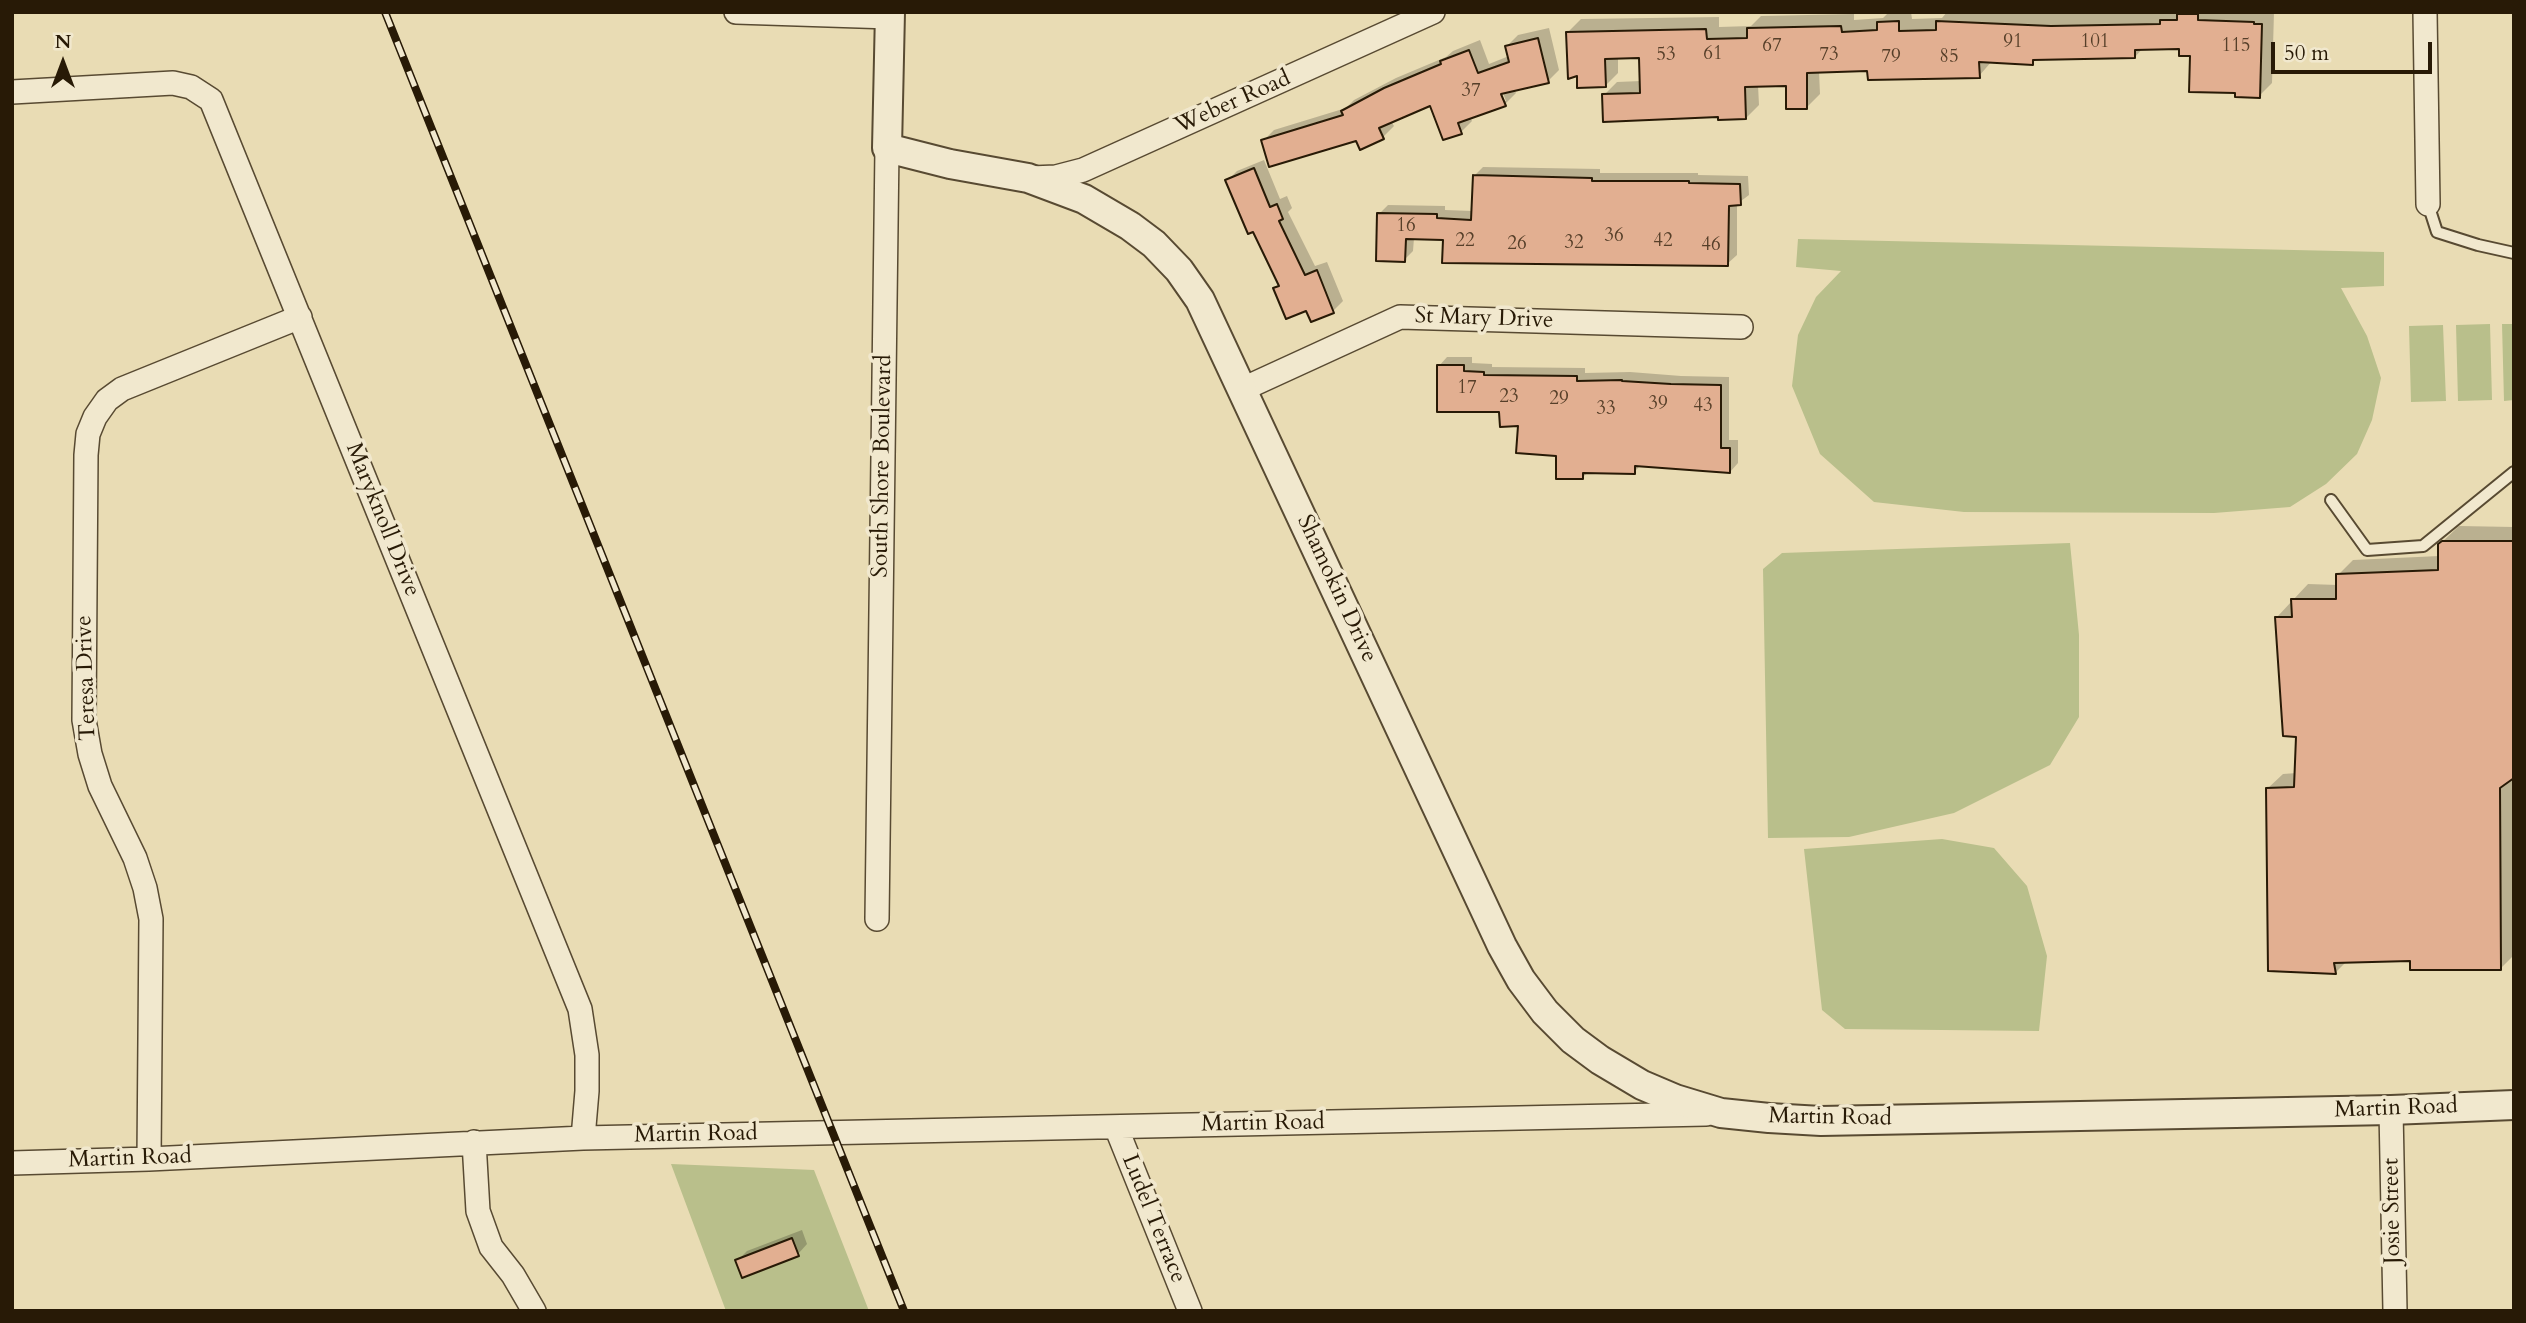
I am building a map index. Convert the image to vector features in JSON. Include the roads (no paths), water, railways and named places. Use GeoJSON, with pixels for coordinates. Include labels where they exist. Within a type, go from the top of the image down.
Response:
{"type":"FeatureCollection","features":[{"type":"Feature","properties":{"kind":"street"},"geometry":{"type":"LineString","coordinates":[[736,12],[890,14]]}},
{"type":"Feature","properties":{"kind":"street","name":"Weber Road"},"geometry":{"type":"LineString","coordinates":[[1028,178],[1056,177],[1083,170],[1433,12]]}},
{"type":"Feature","properties":{"kind":"street"},"geometry":{"type":"LineString","coordinates":[[2425,12],[2428,204]]}},
{"type":"Feature","properties":{"kind":"street","name":"South Shore Boulevard"},"geometry":{"type":"LineString","coordinates":[[877,919],[890,14]]}},
{"type":"Feature","properties":{"kind":"street","name":"Maryknoll Drive"},"geometry":{"type":"LineString","coordinates":[[12,92],[173,83],[191,87],[211,100],[579,1009],[587,1055],[583,1138]]}},
{"type":"Feature","properties":{"kind":"street","name":"Shamokin Drive"},"geometry":{"type":"LineString","coordinates":[[887,148],[950,164],[1028,178],[1084,199],[1130,226],[1154,244],[1179,270],[1200,300],[1243,389],[1496,933],[1521,980],[1545,1012],[1573,1040],[1600,1060],[1642,1085],[1721,1114]]}},
{"type":"Feature","properties":{"kind":"street","name":"Teresa Drive"},"geometry":{"type":"LineString","coordinates":[[149,1159],[150,919],[145,888],[135,858],[97,775],[84,720],[88,435],[95,417],[107,400],[122,389],[300,317]]}},
{"type":"Feature","properties":{"kind":"street","name":"St Mary Drive"},"geometry":{"type":"LineString","coordinates":[[1243,389],[1400,317],[1741,327]]}},
{"type":"Feature","properties":{"kind":"street","name":"Martin Road"},"geometry":{"type":"LineString","coordinates":[[12,1163],[583,1138],[1721,1114],[1821,1121],[2391,1110],[2514,1105]]}},
{"type":"Feature","properties":{"kind":"street","name":"Josie Street"},"geometry":{"type":"LineString","coordinates":[[2391,1110],[2395,1311]]}},
{"type":"Feature","properties":{"kind":"street","name":"Ludel Terrace"},"geometry":{"type":"LineString","coordinates":[[1116,1127],[1190,1311]]}},
{"type":"Feature","properties":{"kind":"street"},"geometry":{"type":"LineString","coordinates":[[474,1142],[478,1211],[491,1247],[513,1275],[534,1311]]}},
{"type":"Feature","properties":{"kind":"lane"},"geometry":{"type":"LineString","coordinates":[[2428,204],[2437,233],[2514,253]]}},
{"type":"Feature","properties":{"kind":"lane"},"geometry":{"type":"LineString","coordinates":[[2330,500],[2367,550],[2423,546],[2514,472]]}},
{"type":"Feature","properties":{"kind":"railway"},"geometry":{"type":"LineString","coordinates":[[385,12],[904,1311]]}}]}
